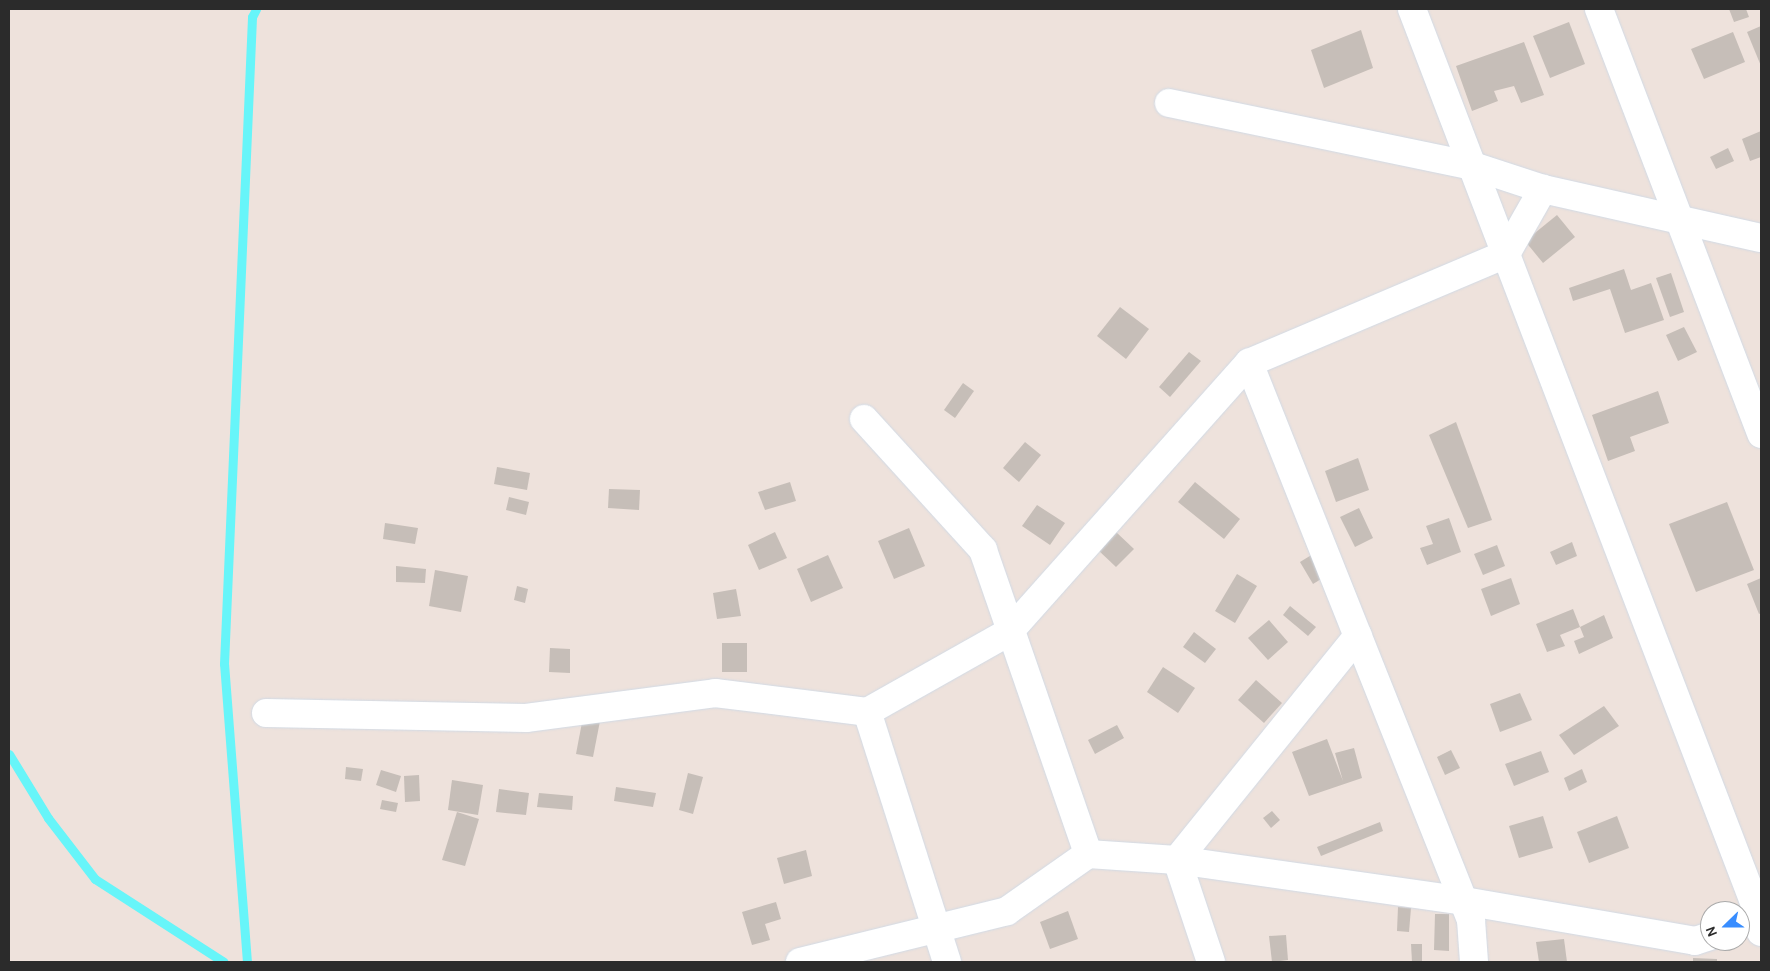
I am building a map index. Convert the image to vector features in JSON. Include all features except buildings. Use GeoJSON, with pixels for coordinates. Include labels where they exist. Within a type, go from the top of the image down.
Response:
{"type":"FeatureCollection","features":[{"type":"Feature","properties":{"kind":"street"},"geometry":{"type":"LineString","coordinates":[[1412,9],[1473,166],[1756,923]]}},
{"type":"Feature","properties":{"kind":"street"},"geometry":{"type":"LineString","coordinates":[[1599,9],[1761,434]]}},
{"type":"Feature","properties":{"kind":"street"},"geometry":{"type":"LineString","coordinates":[[1169,103],[1473,166],[1543,189],[1761,238]]}},
{"type":"Feature","properties":{"kind":"street"},"geometry":{"type":"LineString","coordinates":[[266,713],[526,718],[715,693],[867,712],[1009,632],[1249,363],[1506,254],[1543,189]]}},
{"type":"Feature","properties":{"kind":"street"},"geometry":{"type":"LineString","coordinates":[[1249,363],[1464,901],[1471,920],[1474,962]]}},
{"type":"Feature","properties":{"kind":"street"},"geometry":{"type":"LineString","coordinates":[[864,419],[983,550],[1009,632],[1088,854]]}},
{"type":"Feature","properties":{"kind":"street"},"geometry":{"type":"LineString","coordinates":[[1177,860],[1358,636]]}},
{"type":"Feature","properties":{"kind":"street"},"geometry":{"type":"LineString","coordinates":[[867,712],[947,962]]}},
{"type":"Feature","properties":{"kind":"street"},"geometry":{"type":"LineString","coordinates":[[800,962],[1007,911],[1088,854],[1177,860],[1464,901],[1695,941],[1700,939]]}},
{"type":"Feature","properties":{"kind":"street"},"geometry":{"type":"LineString","coordinates":[[1177,860],[1211,962]]}},
{"type":"Feature","properties":{"kind":"waterway"},"geometry":{"type":"LineString","coordinates":[[247,962],[224,664],[252,17],[256,9]]}},
{"type":"Feature","properties":{"kind":"waterway"},"geometry":{"type":"LineString","coordinates":[[9,754],[48,818],[95,879],[224,962]]}}]}
